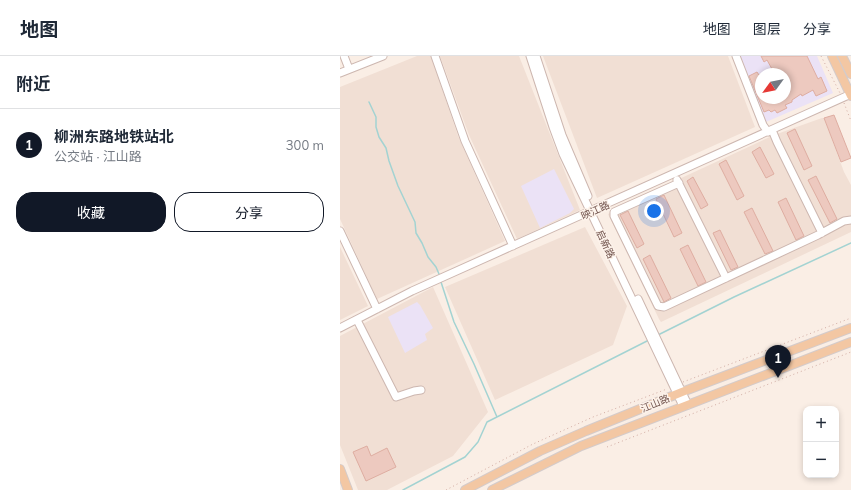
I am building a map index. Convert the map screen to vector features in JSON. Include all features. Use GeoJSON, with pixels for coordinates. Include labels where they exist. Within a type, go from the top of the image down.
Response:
{"type":"FeatureCollection","features":[{"type":"Feature","properties":{"kind":"main road"},"geometry":{"type":"LineString","coordinates":[[832,56],[851,95]]}},
{"type":"Feature","properties":{"kind":"main road"},"geometry":{"type":"LineString","coordinates":[[842,56],[851,74]]}},
{"type":"Feature","properties":{"kind":"main road","name":"江山路"},"geometry":{"type":"LineString","coordinates":[[465,490],[540,451],[679,393],[851,328]]}},
{"type":"Feature","properties":{"kind":"main road","name":"江山路"},"geometry":{"type":"LineString","coordinates":[[492,490],[581,446],[851,342]]}},
{"type":"Feature","properties":{"kind":"main road"},"geometry":{"type":"LineString","coordinates":[[340,469],[348,490]]}},
{"type":"Feature","properties":{"kind":"street"},"geometry":{"type":"LineString","coordinates":[[344,56],[349,69]]}},
{"type":"Feature","properties":{"kind":"street"},"geometry":{"type":"LineString","coordinates":[[340,73],[383,56]]}},
{"type":"Feature","properties":{"kind":"street"},"geometry":{"type":"LineString","coordinates":[[435,56],[465,141],[513,246]]}},
{"type":"Feature","properties":{"kind":"street","name":"启新路"},"geometry":{"type":"LineString","coordinates":[[530,56],[557,139],[685,405]]}},
{"type":"Feature","properties":{"kind":"street","name":"启新路"},"geometry":{"type":"LineString","coordinates":[[536,56],[566,145],[592,211]]}},
{"type":"Feature","properties":{"kind":"street"},"geometry":{"type":"LineString","coordinates":[[736,56],[763,126],[770,131],[777,142],[822,233]]}},
{"type":"Feature","properties":{"kind":"street","name":"映江路"},"geometry":{"type":"LineString","coordinates":[[340,328],[412,291],[851,95]]}},
{"type":"Feature","properties":{"kind":"street"},"geometry":{"type":"LineString","coordinates":[[674,174],[726,278]]}},
{"type":"Feature","properties":{"kind":"street"},"geometry":{"type":"LineString","coordinates":[[679,183],[614,212],[614,216],[658,306],[664,307],[822,233],[844,221],[851,220]]}},
{"type":"Feature","properties":{"kind":"street"},"geometry":{"type":"LineString","coordinates":[[340,231],[377,309]]}},
{"type":"Feature","properties":{"kind":"street"},"geometry":{"type":"LineString","coordinates":[[357,320],[396,397],[421,390]]}},
{"type":"Feature","properties":{"kind":"path"},"geometry":{"type":"LineString","coordinates":[[821,56],[842,98],[851,121]]}},
{"type":"Feature","properties":{"kind":"path"},"geometry":{"type":"LineString","coordinates":[[607,447],[851,352]]}},
{"type":"Feature","properties":{"kind":"shaded area"},"geometry":{"type":"Polygon","coordinates":[[[417,56],[431,56],[458,136],[505,241],[377,299],[340,219],[340,87],[417,56]]]}},
{"type":"Feature","properties":{"kind":"shaded area"},"geometry":{"type":"Polygon","coordinates":[[[440,56],[519,56],[580,210],[517,239],[469,135],[440,56]]]}},
{"type":"Feature","properties":{"kind":"shaded area"},"geometry":{"type":"Polygon","coordinates":[[[543,56],[728,56],[755,127],[597,198],[543,56]]]}},
{"type":"Feature","properties":{"kind":"shaded area"},"geometry":{"type":"Polygon","coordinates":[[[739,56],[817,56],[833,93],[766,122],[759,104],[791,104],[791,68],[755,68],[755,95],[739,56]]]}},
{"type":"Feature","properties":{"kind":"shaded area"},"geometry":{"type":"Polygon","coordinates":[[[824,118],[844,172],[851,185],[851,232],[661,322],[608,214],[774,135],[824,118]]]}},
{"type":"Feature","properties":{"kind":"shaded area"},"geometry":{"type":"Polygon","coordinates":[[[554,169],[574,209],[570,213],[540,228],[521,186],[554,169]]]}},
{"type":"Feature","properties":{"kind":"shaded area"},"geometry":{"type":"Polygon","coordinates":[[[585,227],[627,306],[613,345],[495,400],[445,287],[585,227]]]}},
{"type":"Feature","properties":{"kind":"shaded area"},"geometry":{"type":"Polygon","coordinates":[[[340,247],[368,306],[340,320],[340,247]]]}},
{"type":"Feature","properties":{"kind":"shaded area"},"geometry":{"type":"Polygon","coordinates":[[[433,287],[488,412],[453,456],[387,490],[358,490],[340,445],[340,336],[433,287]]]}},
{"type":"Feature","properties":{"kind":"shaded area"},"geometry":{"type":"Polygon","coordinates":[[[417,302],[433,328],[425,334],[427,340],[405,353],[388,317],[417,302]]]}},
{"type":"Feature","properties":{"kind":"building"},"geometry":{"type":"Polygon","coordinates":[[[761,56],[807,56],[818,79],[821,77],[827,91],[816,96],[813,90],[802,96],[801,94],[792,100],[791,102],[791,68],[771,68],[767,60],[764,62],[761,56]]]}},
{"type":"Feature","properties":{"kind":"building"},"geometry":{"type":"Polygon","coordinates":[[[755,73],[755,90],[749,76],[755,73]]]}},
{"type":"Feature","properties":{"kind":"building"},"geometry":{"type":"Polygon","coordinates":[[[761,104],[787,104],[785,105],[787,108],[777,113],[775,110],[771,112],[769,110],[764,112],[761,104]]]}},
{"type":"Feature","properties":{"kind":"building"},"geometry":{"type":"Polygon","coordinates":[[[834,115],[851,158],[841,162],[824,118],[834,115]]]}},
{"type":"Feature","properties":{"kind":"building"},"geometry":{"type":"Polygon","coordinates":[[[795,129],[812,166],[804,170],[787,133],[795,129]]]}},
{"type":"Feature","properties":{"kind":"building"},"geometry":{"type":"Polygon","coordinates":[[[760,147],[774,174],[766,178],[752,152],[760,147]]]}},
{"type":"Feature","properties":{"kind":"building"},"geometry":{"type":"Polygon","coordinates":[[[726,160],[744,196],[737,200],[719,164],[726,160]]]}},
{"type":"Feature","properties":{"kind":"building"},"geometry":{"type":"Polygon","coordinates":[[[816,176],[837,219],[830,223],[808,180],[816,176]]]}},
{"type":"Feature","properties":{"kind":"building"},"geometry":{"type":"Polygon","coordinates":[[[693,177],[708,205],[701,209],[687,181],[693,177]]]}},
{"type":"Feature","properties":{"kind":"building"},"geometry":{"type":"Polygon","coordinates":[[[664,195],[682,233],[674,237],[656,199],[664,195]]]}},
{"type":"Feature","properties":{"kind":"building"},"geometry":{"type":"Polygon","coordinates":[[[786,198],[804,236],[796,240],[778,202],[786,198]]]}},
{"type":"Feature","properties":{"kind":"building"},"geometry":{"type":"Polygon","coordinates":[[[752,208],[773,251],[765,254],[744,212],[752,208]]]}},
{"type":"Feature","properties":{"kind":"building"},"geometry":{"type":"Polygon","coordinates":[[[628,211],[644,244],[637,248],[620,215],[628,211]]]}},
{"type":"Feature","properties":{"kind":"building"},"geometry":{"type":"Polygon","coordinates":[[[720,230],[738,267],[731,270],[713,233],[720,230]]]}},
{"type":"Feature","properties":{"kind":"building"},"geometry":{"type":"Polygon","coordinates":[[[688,245],[706,282],[698,286],[680,249],[688,245]]]}},
{"type":"Feature","properties":{"kind":"building"},"geometry":{"type":"Polygon","coordinates":[[[650,255],[671,298],[664,302],[643,259],[650,255]]]}},
{"type":"Feature","properties":{"kind":"building"},"geometry":{"type":"Polygon","coordinates":[[[367,446],[371,456],[387,448],[396,467],[366,481],[353,452],[367,446]]]}},
{"type":"Feature","properties":{"kind":"waterway"},"geometry":{"type":"LineString","coordinates":[[369,102],[376,117],[376,127],[379,137],[386,148],[398,186],[415,222],[416,233],[428,257],[436,267],[439,274]]}},
{"type":"Feature","properties":{"kind":"waterway"},"geometry":{"type":"LineString","coordinates":[[658,335],[734,297],[851,243]]}},
{"type":"Feature","properties":{"kind":"waterway"},"geometry":{"type":"LineString","coordinates":[[441,282],[454,322],[497,417]]}},
{"type":"Feature","properties":{"kind":"waterway"},"geometry":{"type":"LineString","coordinates":[[403,490],[465,457],[478,442],[487,422],[649,340]]}},
{"type":"Feature","properties":{"kind":"place","name":"柳洲东路地铁站北"},"geometry":{"type":"Point","coordinates":[778,378]}}]}
